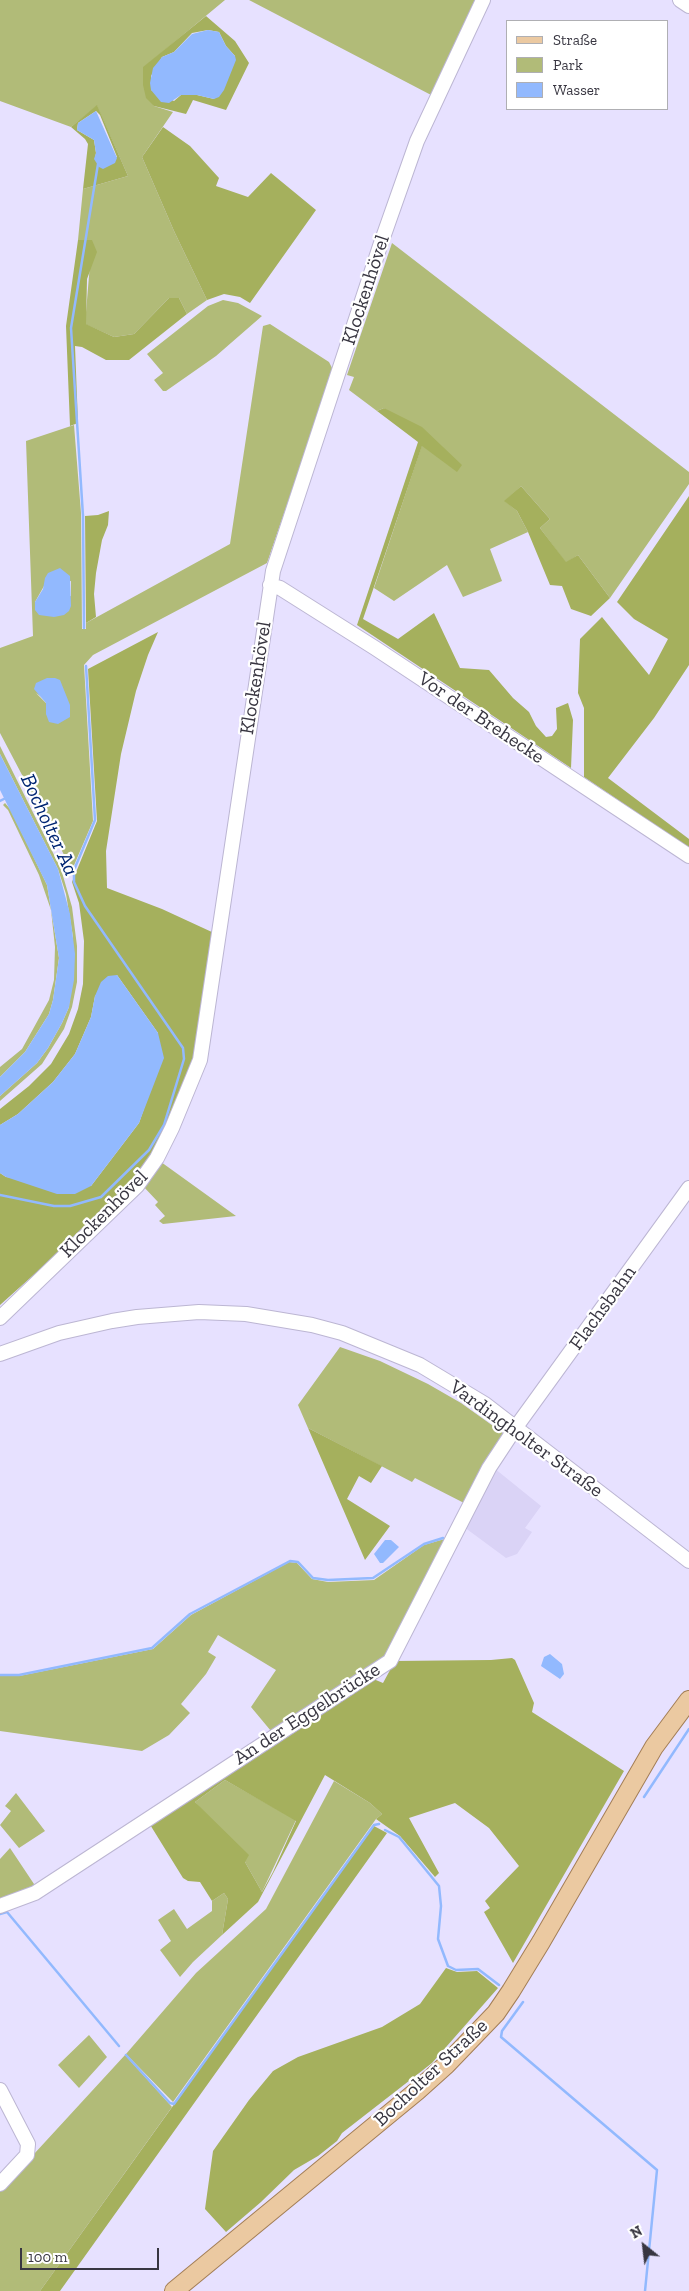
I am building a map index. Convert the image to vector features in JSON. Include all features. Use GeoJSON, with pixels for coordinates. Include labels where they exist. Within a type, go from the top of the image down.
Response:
{"type":"FeatureCollection","features":[{"type":"Feature","properties":{"kind":"main road","name":"Bocholter Straße"},"geometry":{"type":"LineString","coordinates":[[174,2291],[417,2091],[446,2065],[496,2013],[542,1942],[650,1754],[689,1700]]}},
{"type":"Feature","properties":{"kind":"street","name":"Klockenhövel"},"geometry":{"type":"LineString","coordinates":[[0,1318],[137,1186],[157,1158],[169,1136],[200,1060],[270,585],[380,246],[417,141],[483,0]]}},
{"type":"Feature","properties":{"kind":"street"},"geometry":{"type":"LineString","coordinates":[[680,0],[689,6]]}},
{"type":"Feature","properties":{"kind":"street","name":"Vor der Brehecke"},"geometry":{"type":"LineString","coordinates":[[270,585],[280,588],[375,648],[689,856]]}},
{"type":"Feature","properties":{"kind":"street","name":"Flachsbahn"},"geometry":{"type":"LineString","coordinates":[[516,1428],[689,1188]]}},
{"type":"Feature","properties":{"kind":"street","name":"Vardingholter Straße"},"geometry":{"type":"LineString","coordinates":[[1,1350],[59,1333],[137,1316],[199,1312],[246,1314],[312,1325],[379,1347],[420,1365],[485,1404],[689,1561]]}},
{"type":"Feature","properties":{"kind":"street","name":"An der Eggelbrücke"},"geometry":{"type":"LineString","coordinates":[[0,1906],[34,1893],[390,1661],[489,1468],[516,1428]]}},
{"type":"Feature","properties":{"kind":"street"},"geometry":{"type":"LineString","coordinates":[[0,2090],[28,2144],[27,2155],[0,2184]]}},
{"type":"Feature","properties":{"kind":"shaded area"},"geometry":{"type":"Polygon","coordinates":[[[494,1468],[541,1506],[525,1528],[532,1532],[517,1554],[506,1558],[464,1527],[494,1468]]]}},
{"type":"Feature","properties":{"kind":"green space"},"geometry":{"type":"Polygon","coordinates":[[[0,0],[225,0],[143,68],[154,106],[173,112],[142,157],[207,300],[187,314],[179,298],[169,298],[134,334],[114,337],[85,324],[92,240],[78,240],[83,189],[128,176],[97,106],[71,127],[0,101],[0,0]]]}},
{"type":"Feature","properties":{"kind":"green space"},"geometry":{"type":"Polygon","coordinates":[[[249,0],[478,0],[433,96],[249,0]]]}},
{"type":"Feature","properties":{"kind":"green space"},"geometry":{"type":"Polygon","coordinates":[[[206,16],[235,41],[249,63],[226,110],[193,100],[186,114],[154,106],[146,98],[143,85],[143,67],[206,16]],[[208,30],[192,33],[174,52],[162,57],[151,76],[151,90],[174,101],[181,95],[197,95],[214,99],[235,56],[226,46],[219,32],[208,30]]]}},
{"type":"Feature","properties":{"kind":"green space"},"geometry":{"type":"Polygon","coordinates":[[[97,105],[128,176],[83,189],[88,144],[71,127],[97,105]],[[96,111],[78,123],[77,130],[94,140],[95,159],[117,157],[100,115],[96,111]]]}},
{"type":"Feature","properties":{"kind":"green space"},"geometry":{"type":"Polygon","coordinates":[[[163,127],[190,146],[219,178],[216,186],[248,197],[271,173],[316,210],[250,303],[240,297],[224,294],[207,300],[142,157],[163,127]]]}},
{"type":"Feature","properties":{"kind":"green space"},"geometry":{"type":"Polygon","coordinates":[[[78,240],[92,240],[97,252],[87,279],[86,324],[114,337],[134,334],[169,298],[179,298],[187,314],[129,360],[106,360],[82,347],[75,346],[78,423],[70,426],[66,326],[78,240]]]}},
{"type":"Feature","properties":{"kind":"green space"},"geometry":{"type":"Polygon","coordinates":[[[392,243],[689,472],[689,484],[610,598],[578,555],[566,563],[540,528],[550,519],[521,486],[505,501],[517,511],[528,532],[490,549],[502,581],[463,597],[447,565],[394,601],[374,588],[422,445],[457,471],[384,408],[377,411],[349,390],[354,377],[347,375],[392,243]]]}},
{"type":"Feature","properties":{"kind":"green space"},"geometry":{"type":"Polygon","coordinates":[[[223,300],[238,303],[262,316],[216,356],[166,391],[163,391],[154,380],[163,373],[147,354],[208,306],[223,300]]]}},
{"type":"Feature","properties":{"kind":"green space"},"geometry":{"type":"Polygon","coordinates":[[[270,324],[329,362],[333,370],[267,563],[93,655],[84,665],[93,821],[72,870],[0,733],[0,648],[33,636],[26,441],[74,425],[81,513],[82,629],[86,629],[86,623],[230,544],[263,326],[270,324]],[[71,581],[44,586],[35,602],[71,596],[71,581]],[[36,693],[46,703],[46,714],[70,717],[36,693]]]}},
{"type":"Feature","properties":{"kind":"green space"},"geometry":{"type":"Polygon","coordinates":[[[384,408],[422,427],[462,465],[457,472],[422,446],[363,619],[398,639],[434,613],[460,668],[489,670],[513,698],[529,712],[536,726],[546,737],[552,736],[557,729],[556,708],[568,703],[573,720],[571,768],[357,625],[418,442],[377,411],[384,408]]]}},
{"type":"Feature","properties":{"kind":"green space"},"geometry":{"type":"Polygon","coordinates":[[[521,486],[550,519],[540,528],[566,562],[578,555],[610,598],[591,616],[571,609],[562,586],[550,585],[517,511],[504,501],[521,486]]]}},
{"type":"Feature","properties":{"kind":"green space"},"geometry":{"type":"Polygon","coordinates":[[[689,496],[689,665],[654,718],[608,778],[689,839],[689,848],[584,777],[584,708],[578,693],[580,639],[602,617],[649,675],[668,639],[634,619],[617,602],[689,496]]]}},
{"type":"Feature","properties":{"kind":"green space"},"geometry":{"type":"Polygon","coordinates":[[[109,511],[108,525],[102,540],[96,573],[94,594],[96,617],[86,623],[85,516],[98,515],[109,511]]]}},
{"type":"Feature","properties":{"kind":"green space"},"geometry":{"type":"Polygon","coordinates":[[[158,632],[136,691],[121,754],[106,851],[107,888],[162,909],[214,933],[194,1062],[166,1131],[134,1185],[0,1305],[0,1173],[6,1177],[91,1186],[139,1123],[149,1094],[158,1033],[117,975],[95,996],[91,1017],[75,1054],[53,1082],[18,1114],[0,1125],[0,1109],[29,1086],[51,1064],[69,1034],[78,1009],[83,984],[84,941],[79,903],[72,882],[97,821],[88,669],[158,632]]]}},
{"type":"Feature","properties":{"kind":"green space"},"geometry":{"type":"Polygon","coordinates":[[[0,746],[61,869],[72,907],[77,946],[77,982],[72,1007],[64,1029],[42,1064],[0,1101],[0,1096],[37,1063],[62,1023],[69,1007],[73,937],[66,894],[58,869],[0,754],[0,746]]]}},
{"type":"Feature","properties":{"kind":"green space"},"geometry":{"type":"Polygon","coordinates":[[[5,803],[11,810],[47,885],[59,958],[49,1014],[25,1052],[0,1077],[0,1067],[22,1049],[49,1000],[54,980],[55,947],[51,910],[39,875],[8,810],[3,805],[5,803]]]}},
{"type":"Feature","properties":{"kind":"green space"},"geometry":{"type":"Polygon","coordinates":[[[161,1162],[236,1216],[163,1224],[159,1221],[165,1216],[155,1205],[158,1202],[142,1185],[161,1162]]]}},
{"type":"Feature","properties":{"kind":"green space"},"geometry":{"type":"Polygon","coordinates":[[[340,1347],[380,1361],[428,1384],[461,1403],[503,1433],[503,1437],[466,1504],[415,1478],[412,1482],[308,1428],[298,1405],[340,1347]]]}},
{"type":"Feature","properties":{"kind":"green space"},"geometry":{"type":"Polygon","coordinates":[[[308,1428],[382,1466],[371,1483],[359,1476],[347,1499],[390,1526],[365,1560],[308,1428]]]}},
{"type":"Feature","properties":{"kind":"green space"},"geometry":{"type":"Polygon","coordinates":[[[448,1538],[386,1656],[271,1731],[251,1707],[276,1670],[218,1635],[208,1652],[216,1657],[206,1674],[181,1704],[190,1713],[169,1735],[142,1751],[0,1731],[0,1676],[19,1676],[153,1649],[191,1615],[289,1562],[297,1563],[312,1579],[328,1582],[374,1580],[424,1545],[448,1538]]]}},
{"type":"Feature","properties":{"kind":"green space"},"geometry":{"type":"Polygon","coordinates":[[[512,1658],[515,1660],[534,1703],[532,1712],[624,1771],[513,1963],[484,1912],[490,1908],[485,1901],[519,1866],[489,1828],[455,1803],[409,1818],[439,1873],[435,1877],[400,1836],[376,1819],[382,1814],[370,1803],[325,1775],[258,1902],[222,1935],[228,1899],[224,1893],[212,1901],[200,1882],[188,1881],[183,1878],[149,1823],[371,1678],[383,1683],[395,1661],[512,1658]],[[225,1780],[195,1802],[249,1855],[245,1862],[262,1892],[296,1821],[225,1780]]]}},
{"type":"Feature","properties":{"kind":"green space"},"geometry":{"type":"Polygon","coordinates":[[[225,1780],[296,1820],[262,1892],[245,1862],[195,1802],[225,1780]]]}},
{"type":"Feature","properties":{"kind":"green space"},"geometry":{"type":"Polygon","coordinates":[[[334,1781],[370,1803],[382,1814],[376,1819],[173,2102],[126,2054],[196,1973],[266,1909],[334,1781]]]}},
{"type":"Feature","properties":{"kind":"green space"},"geometry":{"type":"Polygon","coordinates":[[[16,1793],[45,1831],[19,1848],[0,1825],[11,1811],[5,1806],[16,1793]]]}},
{"type":"Feature","properties":{"kind":"green space"},"geometry":{"type":"Polygon","coordinates":[[[374,1826],[387,1833],[60,2291],[40,2291],[374,1826]]]}},
{"type":"Feature","properties":{"kind":"green space"},"geometry":{"type":"Polygon","coordinates":[[[10,1848],[36,1887],[0,1901],[0,1859],[10,1848]]]}},
{"type":"Feature","properties":{"kind":"green space"},"geometry":{"type":"Polygon","coordinates":[[[224,1893],[228,1899],[222,1935],[180,1977],[160,1950],[171,1941],[158,1920],[174,1909],[187,1929],[212,1911],[212,1901],[224,1893]]]}},
{"type":"Feature","properties":{"kind":"green space"},"geometry":{"type":"Polygon","coordinates":[[[446,1968],[457,1972],[477,1971],[498,1988],[432,2063],[342,2133],[337,2141],[318,2156],[294,2170],[226,2232],[205,2209],[213,2151],[249,2100],[273,2071],[298,2057],[382,2027],[420,2004],[446,1968]]]}},
{"type":"Feature","properties":{"kind":"green space"},"geometry":{"type":"Polygon","coordinates":[[[89,2035],[107,2057],[79,2088],[58,2065],[89,2035]]]}},
{"type":"Feature","properties":{"kind":"green space"},"geometry":{"type":"Polygon","coordinates":[[[125,2055],[172,2107],[40,2291],[0,2291],[0,2191],[125,2055]]]}},
{"type":"Feature","properties":{"kind":"water"},"geometry":{"type":"Polygon","coordinates":[[[208,30],[219,32],[226,46],[235,56],[236,60],[224,90],[219,97],[214,99],[197,95],[181,95],[169,103],[161,102],[151,90],[150,83],[153,68],[162,57],[174,52],[192,34],[208,30]]]}},
{"type":"Feature","properties":{"kind":"water"},"geometry":{"type":"Polygon","coordinates":[[[96,111],[117,158],[115,163],[103,169],[99,167],[94,159],[96,153],[94,140],[77,130],[78,123],[96,111]]]}},
{"type":"Feature","properties":{"kind":"water"},"geometry":{"type":"Polygon","coordinates":[[[60,568],[70,576],[71,606],[69,611],[64,615],[54,617],[39,615],[35,610],[35,602],[43,589],[45,578],[48,573],[60,568]]]}},
{"type":"Feature","properties":{"kind":"water"},"geometry":{"type":"Polygon","coordinates":[[[47,678],[60,680],[70,705],[70,717],[58,724],[49,722],[46,714],[46,703],[34,689],[36,683],[47,678]]]}},
{"type":"Feature","properties":{"kind":"water"},"geometry":{"type":"Polygon","coordinates":[[[0,754],[58,869],[70,914],[75,954],[74,980],[69,1007],[62,1023],[37,1063],[0,1096],[0,1077],[25,1052],[49,1014],[59,958],[47,885],[0,790],[0,754]]]}},
{"type":"Feature","properties":{"kind":"water"},"geometry":{"type":"Polygon","coordinates":[[[117,975],[158,1033],[164,1058],[139,1123],[91,1186],[75,1194],[57,1194],[6,1177],[0,1173],[0,1125],[18,1114],[53,1082],[75,1054],[91,1017],[95,996],[101,982],[108,976],[117,975]]]}},
{"type":"Feature","properties":{"kind":"water"},"geometry":{"type":"Polygon","coordinates":[[[385,1540],[391,1540],[399,1547],[383,1563],[380,1563],[374,1554],[385,1540]]]}},
{"type":"Feature","properties":{"kind":"water"},"geometry":{"type":"Polygon","coordinates":[[[550,1654],[562,1664],[564,1674],[560,1679],[541,1666],[544,1657],[550,1654]]]}},
{"type":"Feature","properties":{"kind":"waterway"},"geometry":{"type":"LineString","coordinates":[[84,628],[83,516],[71,328],[98,164]]}},
{"type":"Feature","properties":{"kind":"waterway","name":"Bocholter Aa"},"geometry":{"type":"LineString","coordinates":[[0,1195],[54,1206],[70,1206],[101,1197],[149,1150],[164,1125],[184,1059],[183,1048],[85,906],[74,882],[74,870],[95,820],[86,666]]}},
{"type":"Feature","properties":{"kind":"waterway"},"geometry":{"type":"LineString","coordinates":[[0,801],[8,797]]}},
{"type":"Feature","properties":{"kind":"waterway"},"geometry":{"type":"LineString","coordinates":[[0,1675],[19,1675],[152,1648],[190,1614],[290,1561],[298,1562],[313,1578],[328,1580],[373,1578],[424,1544],[443,1538]]}},
{"type":"Feature","properties":{"kind":"waterway"},"geometry":{"type":"LineString","coordinates":[[644,1797],[689,1729]]}},
{"type":"Feature","properties":{"kind":"waterway"},"geometry":{"type":"LineString","coordinates":[[126,2055],[170,2103],[174,2104],[374,1825],[379,1824]]}},
{"type":"Feature","properties":{"kind":"waterway"},"geometry":{"type":"LineString","coordinates":[[385,1830],[399,1837],[439,1886],[441,1906],[438,1939],[448,1966],[456,1970],[478,1969],[499,1985]]}},
{"type":"Feature","properties":{"kind":"waterway"},"geometry":{"type":"LineString","coordinates":[[0,1914],[7,1912],[119,2046]]}},
{"type":"Feature","properties":{"kind":"waterway"},"geometry":{"type":"LineString","coordinates":[[523,2002],[502,2031],[501,2037],[657,2170],[645,2291]]}}]}
